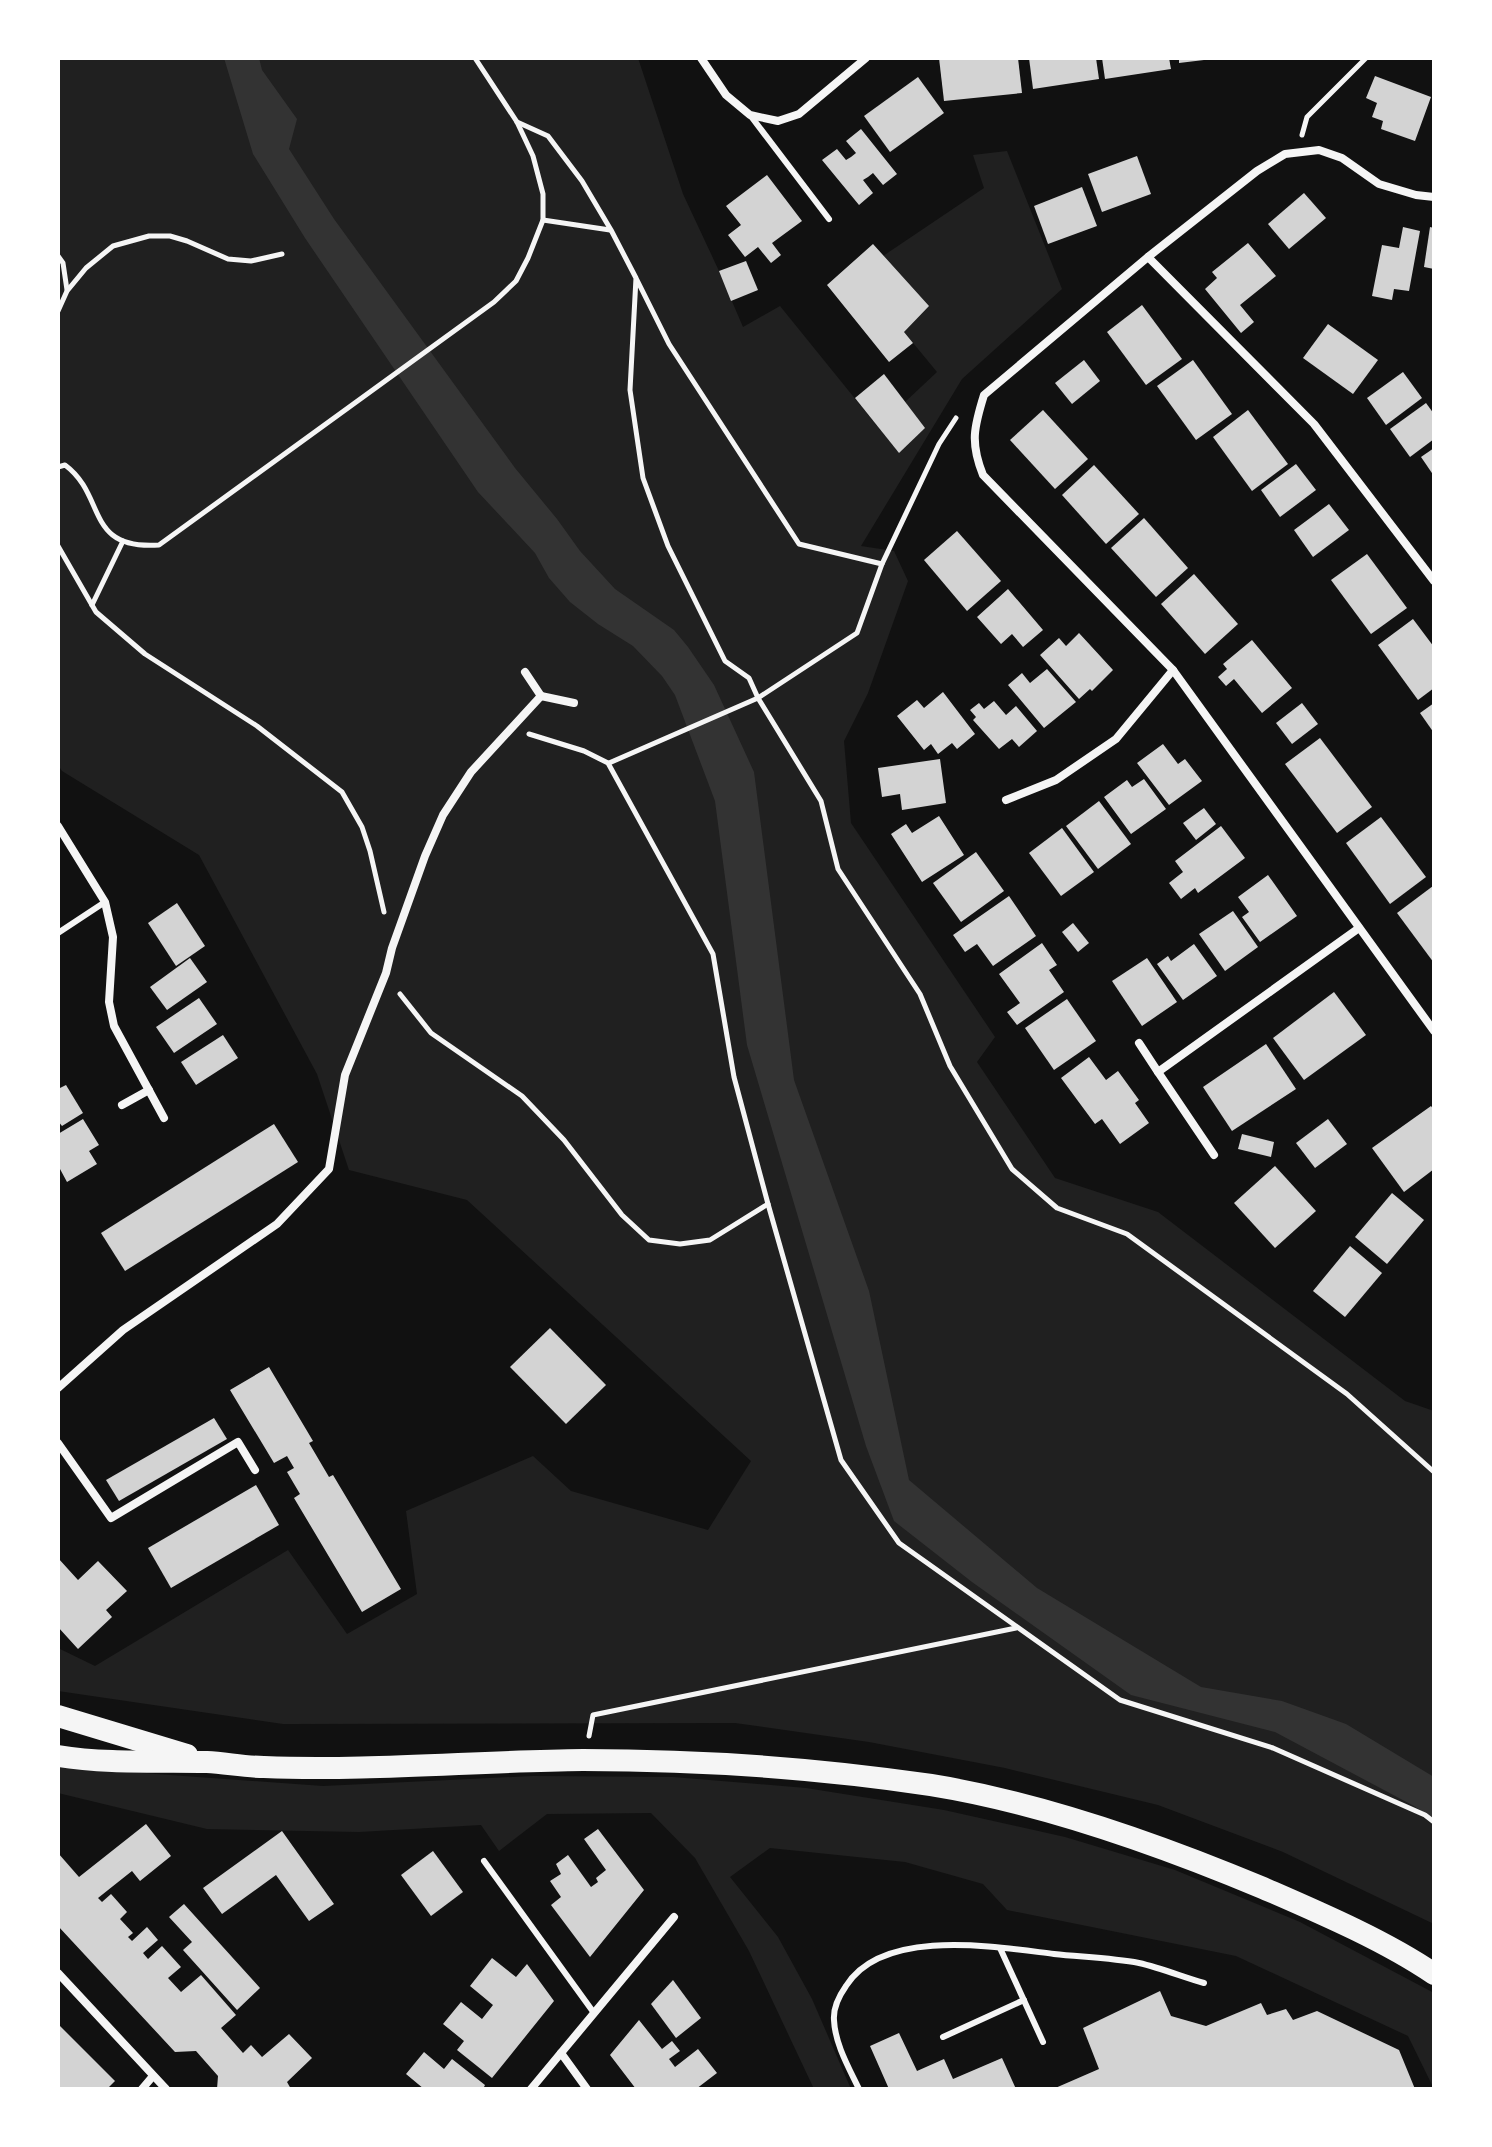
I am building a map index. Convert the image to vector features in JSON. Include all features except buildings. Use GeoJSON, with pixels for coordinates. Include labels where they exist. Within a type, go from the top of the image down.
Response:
{"type":"FeatureCollection","features":[{"type":"Feature","properties":{"kind":"highway"},"geometry":{"type":"LineString","coordinates":[[58,1716],[211,1762]]}},
{"type":"Feature","properties":{"kind":"highway"},"geometry":{"type":"LineString","coordinates":[[58,1756],[93,1762],[211,1762],[262,1767],[585,1760],[787,1768],[933,1786],[1031,1807],[1111,1830],[1212,1866],[1308,1907],[1434,1974]]}},
{"type":"Feature","properties":{"kind":"street"},"geometry":{"type":"LineString","coordinates":[[701,58],[726,95],[750,115],[778,121],[799,114],[866,58]]}},
{"type":"Feature","properties":{"kind":"street"},"geometry":{"type":"LineString","coordinates":[[1434,197],[1379,184],[1342,158],[1319,150],[1285,154],[1257,171],[1148,257],[984,395],[975,426],[975,455],[983,475],[1173,670],[1434,1031]]}},
{"type":"Feature","properties":{"kind":"street"},"geometry":{"type":"LineString","coordinates":[[1148,257],[1314,424],[1434,581]]}},
{"type":"Feature","properties":{"kind":"street"},"geometry":{"type":"LineString","coordinates":[[1006,800],[1056,780],[1116,739],[1173,670]]}},
{"type":"Feature","properties":{"kind":"street"},"geometry":{"type":"LineString","coordinates":[[525,672],[541,696],[574,703]]}},
{"type":"Feature","properties":{"kind":"street"},"geometry":{"type":"LineString","coordinates":[[58,1388],[123,1330],[277,1224],[329,1169],[345,1075],[443,815],[471,772],[541,696]]}},
{"type":"Feature","properties":{"kind":"street"},"geometry":{"type":"LineString","coordinates":[[58,826],[105,902],[113,937],[109,1002],[114,1026],[164,1118]]}},
{"type":"Feature","properties":{"kind":"street"},"geometry":{"type":"LineString","coordinates":[[1158,1072],[1359,928]]}},
{"type":"Feature","properties":{"kind":"street"},"geometry":{"type":"LineString","coordinates":[[1139,1043],[1214,1155]]}},
{"type":"Feature","properties":{"kind":"street"},"geometry":{"type":"LineString","coordinates":[[122,1105],[149,1090]]}},
{"type":"Feature","properties":{"kind":"street"},"geometry":{"type":"LineString","coordinates":[[58,1443],[111,1518],[238,1442],[255,1470]]}},
{"type":"Feature","properties":{"kind":"street"},"geometry":{"type":"LineString","coordinates":[[531,2089],[674,1917]]}},
{"type":"Feature","properties":{"kind":"street"},"geometry":{"type":"LineString","coordinates":[[58,1973],[166,2089]]}},
{"type":"Feature","properties":{"kind":"street"},"geometry":{"type":"LineString","coordinates":[[561,2053],[587,2089]]}},
{"type":"Feature","properties":{"kind":"street"},"geometry":{"type":"LineString","coordinates":[[142,2089],[153,2076]]}},
{"type":"Feature","properties":{"kind":"lane"},"geometry":{"type":"LineString","coordinates":[[750,115],[829,219]]}},
{"type":"Feature","properties":{"kind":"lane"},"geometry":{"type":"LineString","coordinates":[[58,933],[105,902]]}},
{"type":"Feature","properties":{"kind":"lane"},"geometry":{"type":"LineString","coordinates":[[484,1861],[594,2013]]}},
{"type":"Feature","properties":{"kind":"lane"},"geometry":{"type":"LineString","coordinates":[[859,2089],[841,2049],[834,2020],[838,1999],[849,1980],[862,1967],[890,1954],[929,1945],[975,1945],[1140,1963],[1204,1983]]}},
{"type":"Feature","properties":{"kind":"lane"},"geometry":{"type":"LineString","coordinates":[[1000,1948],[1043,2042]]}},
{"type":"Feature","properties":{"kind":"lane"},"geometry":{"type":"LineString","coordinates":[[943,2037],[1024,2000]]}},
{"type":"Feature","properties":{"kind":"path"},"geometry":{"type":"LineString","coordinates":[[58,467],[65,465],[78,475],[99,519],[111,534],[130,544],[159,545],[494,302],[516,281],[543,220],[543,194],[533,156],[517,122],[475,58]]}},
{"type":"Feature","properties":{"kind":"path"},"geometry":{"type":"LineString","coordinates":[[1297,151],[1307,117],[1366,58]]}},
{"type":"Feature","properties":{"kind":"path"},"geometry":{"type":"LineString","coordinates":[[517,122],[548,136],[582,181],[611,230],[669,344],[799,544],[882,564]]}},
{"type":"Feature","properties":{"kind":"path"},"geometry":{"type":"LineString","coordinates":[[543,220],[611,230]]}},
{"type":"Feature","properties":{"kind":"path"},"geometry":{"type":"LineString","coordinates":[[58,311],[67,291],[86,268],[113,246],[149,236],[170,236],[228,259],[251,261],[282,254]]}},
{"type":"Feature","properties":{"kind":"path"},"geometry":{"type":"LineString","coordinates":[[58,256],[63,263],[67,291]]}},
{"type":"Feature","properties":{"kind":"path"},"geometry":{"type":"LineString","coordinates":[[636,278],[630,390],[643,478],[668,546],[725,661],[749,678],[821,801],[838,869],[920,994],[950,1066],[1012,1169],[1057,1208],[1127,1234],[1347,1394],[1434,1472]]}},
{"type":"Feature","properties":{"kind":"path"},"geometry":{"type":"LineString","coordinates":[[608,763],[758,698],[857,633],[882,564],[939,444]]}},
{"type":"Feature","properties":{"kind":"path"},"geometry":{"type":"LineString","coordinates":[[92,605],[123,541]]}},
{"type":"Feature","properties":{"kind":"path"},"geometry":{"type":"LineString","coordinates":[[58,546],[96,612],[145,654],[257,726],[342,792],[362,827],[370,851],[392,948]]}},
{"type":"Feature","properties":{"kind":"path"},"geometry":{"type":"LineString","coordinates":[[511,729],[584,751],[608,763],[713,954],[734,1077],[841,1460],[899,1543],[1120,1700],[1273,1748],[1425,1815],[1434,1822]]}},
{"type":"Feature","properties":{"kind":"path"},"geometry":{"type":"LineString","coordinates":[[386,973],[431,1033],[522,1096],[564,1140],[622,1215],[649,1240],[680,1244],[710,1240],[768,1204]]}},
{"type":"Feature","properties":{"kind":"path"},"geometry":{"type":"LineString","coordinates":[[585,1760],[593,1715],[1017,1627]]}},
{"type":"Feature","properties":{"kind":"shaded area"},"geometry":{"type":"Polygon","coordinates":[[[58,58],[638,58],[683,194],[743,327],[780,306],[899,453],[905,402],[937,372],[904,332],[928,306],[883,256],[984,188],[973,155],[1007,151],[1062,289],[962,379],[861,546],[894,551],[908,581],[868,693],[844,741],[851,823],[995,1037],[977,1062],[1055,1178],[1158,1212],[1405,1401],[1434,1411],[1434,1924],[1283,1852],[1158,1805],[1005,1768],[869,1742],[735,1723],[283,1724],[58,1691],[58,1648],[95,1666],[288,1550],[347,1634],[417,1594],[406,1511],[533,1456],[571,1491],[708,1530],[751,1461],[467,1200],[349,1170],[317,1074],[199,855],[62,771],[58,765],[58,58]]]}},
{"type":"Feature","properties":{"kind":"shaded area"},"geometry":{"type":"Polygon","coordinates":[[[224,58],[259,58],[262,70],[297,119],[289,149],[334,219],[515,468],[580,551],[615,589],[674,630],[714,685],[754,772],[794,1080],[869,1291],[909,1480],[1037,1588],[1201,1687],[1282,1701],[1346,1724],[1434,1777],[1434,1819],[1275,1732],[1131,1695],[972,1582],[894,1521],[866,1446],[747,1045],[715,801],[675,695],[662,676],[633,646],[570,602],[549,578],[535,553],[478,492],[305,238],[253,154],[224,58]]]}},
{"type":"Feature","properties":{"kind":"shaded area"},"geometry":{"type":"Polygon","coordinates":[[[58,1767],[323,1786],[533,1776],[673,1777],[806,1788],[944,1810],[1065,1837],[1175,1870],[1300,1922],[1434,1993],[1434,2089],[1408,2036],[1236,1956],[1007,1910],[983,1884],[905,1862],[770,1848],[730,1877],[778,1937],[812,1999],[851,2089],[814,2089],[749,1951],[695,1858],[651,1813],[547,1814],[499,1851],[481,1825],[359,1832],[207,1829],[58,1793],[58,1767]]]}}]}
